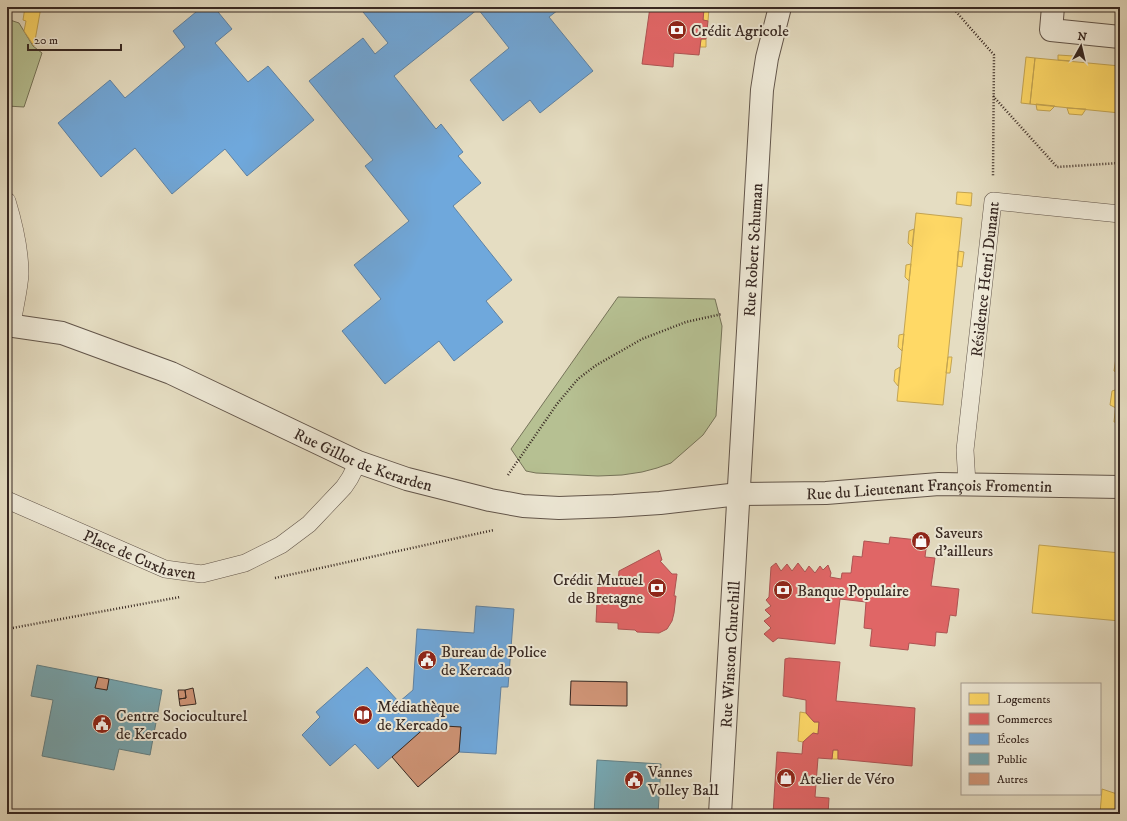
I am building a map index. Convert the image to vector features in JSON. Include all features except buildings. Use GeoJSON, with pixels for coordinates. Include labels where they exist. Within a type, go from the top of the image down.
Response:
{"type":"FeatureCollection","features":[{"type":"Feature","properties":{"kind":"street","name":"Rue Robert Schuman"},"geometry":{"type":"LineString","coordinates":[[739,494],[748,309],[762,90],[767,58],[780,7]]}},
{"type":"Feature","properties":{"kind":"street"},"geometry":{"type":"LineString","coordinates":[[1053,7],[1051,30],[1120,37]]}},
{"type":"Feature","properties":{"kind":"street","name":"Rue Gillot de Kerarden"},"geometry":{"type":"LineString","coordinates":[[9,325],[62,334],[171,373],[358,462],[407,479],[490,500],[523,506],[559,508],[652,503],[739,494]]}},
{"type":"Feature","properties":{"kind":"street","name":"Rue du Lieutenant François Fromentin"},"geometry":{"type":"LineString","coordinates":[[739,494],[826,493],[939,484],[1120,487]]}},
{"type":"Feature","properties":{"kind":"street","name":"Rue Winston Churchill"},"geometry":{"type":"LineString","coordinates":[[720,814],[739,494]]}},
{"type":"Feature","properties":{"kind":"lane"},"geometry":{"type":"LineString","coordinates":[[7,201],[19,253],[20,274],[9,325]]}},
{"type":"Feature","properties":{"kind":"lane","name":"Résidence Henri Dunant"},"geometry":{"type":"LineString","coordinates":[[967,484],[965,450],[993,201],[1120,214]]}},
{"type":"Feature","properties":{"kind":"lane","name":"Place de Cuxhaven"},"geometry":{"type":"LineString","coordinates":[[7,500],[165,569],[202,574],[245,563],[281,545],[309,524],[344,487],[358,462]]}},
{"type":"Feature","properties":{"kind":"path"},"geometry":{"type":"LineString","coordinates":[[952,7],[994,55],[993,201]]}},
{"type":"Feature","properties":{"kind":"path"},"geometry":{"type":"LineString","coordinates":[[993,96],[1057,167],[1120,163]]}},
{"type":"Feature","properties":{"kind":"path"},"geometry":{"type":"LineString","coordinates":[[490,500],[557,404],[578,379],[595,366],[642,339],[656,333],[686,322],[748,309]]}},
{"type":"Feature","properties":{"kind":"path"},"geometry":{"type":"LineString","coordinates":[[274,578],[501,528]]}},
{"type":"Feature","properties":{"kind":"path"},"geometry":{"type":"LineString","coordinates":[[7,629],[184,597]]}},
{"type":"Feature","properties":{"kind":"green space"},"geometry":{"type":"Polygon","coordinates":[[[7,19],[19,23],[33,46],[42,53],[24,107],[7,106],[7,19]]]}},
{"type":"Feature","properties":{"kind":"green space"},"geometry":{"type":"Polygon","coordinates":[[[618,297],[715,299],[722,326],[716,416],[703,435],[671,463],[657,468],[622,475],[598,476],[536,473],[526,471],[511,449],[618,297]]]}},
{"type":"Feature","properties":{"kind":"place","name":"Crédit Agricole"},"geometry":{"type":"Point","coordinates":[677,30]}},
{"type":"Feature","properties":{"kind":"place","name":"Saveurs d'ailleurs"},"geometry":{"type":"Point","coordinates":[921,541]}},
{"type":"Feature","properties":{"kind":"place","name":"Crédit Mutuel de Bretagne"},"geometry":{"type":"Point","coordinates":[657,588]}},
{"type":"Feature","properties":{"kind":"place","name":"Banque Populaire"},"geometry":{"type":"Point","coordinates":[783,590]}},
{"type":"Feature","properties":{"kind":"place","name":"Bureau de Police de Kercado"},"geometry":{"type":"Point","coordinates":[427,660]}},
{"type":"Feature","properties":{"kind":"place","name":"Médiathèque de Kercado"},"geometry":{"type":"Point","coordinates":[363,715]}},
{"type":"Feature","properties":{"kind":"place","name":"Centre Socioculturel de Kercado"},"geometry":{"type":"Point","coordinates":[102,724]}},
{"type":"Feature","properties":{"kind":"place","name":"Atelier de Véro"},"geometry":{"type":"Point","coordinates":[786,778]}},
{"type":"Feature","properties":{"kind":"place","name":"Vannes Volley Ball"},"geometry":{"type":"Point","coordinates":[634,780]}}]}
